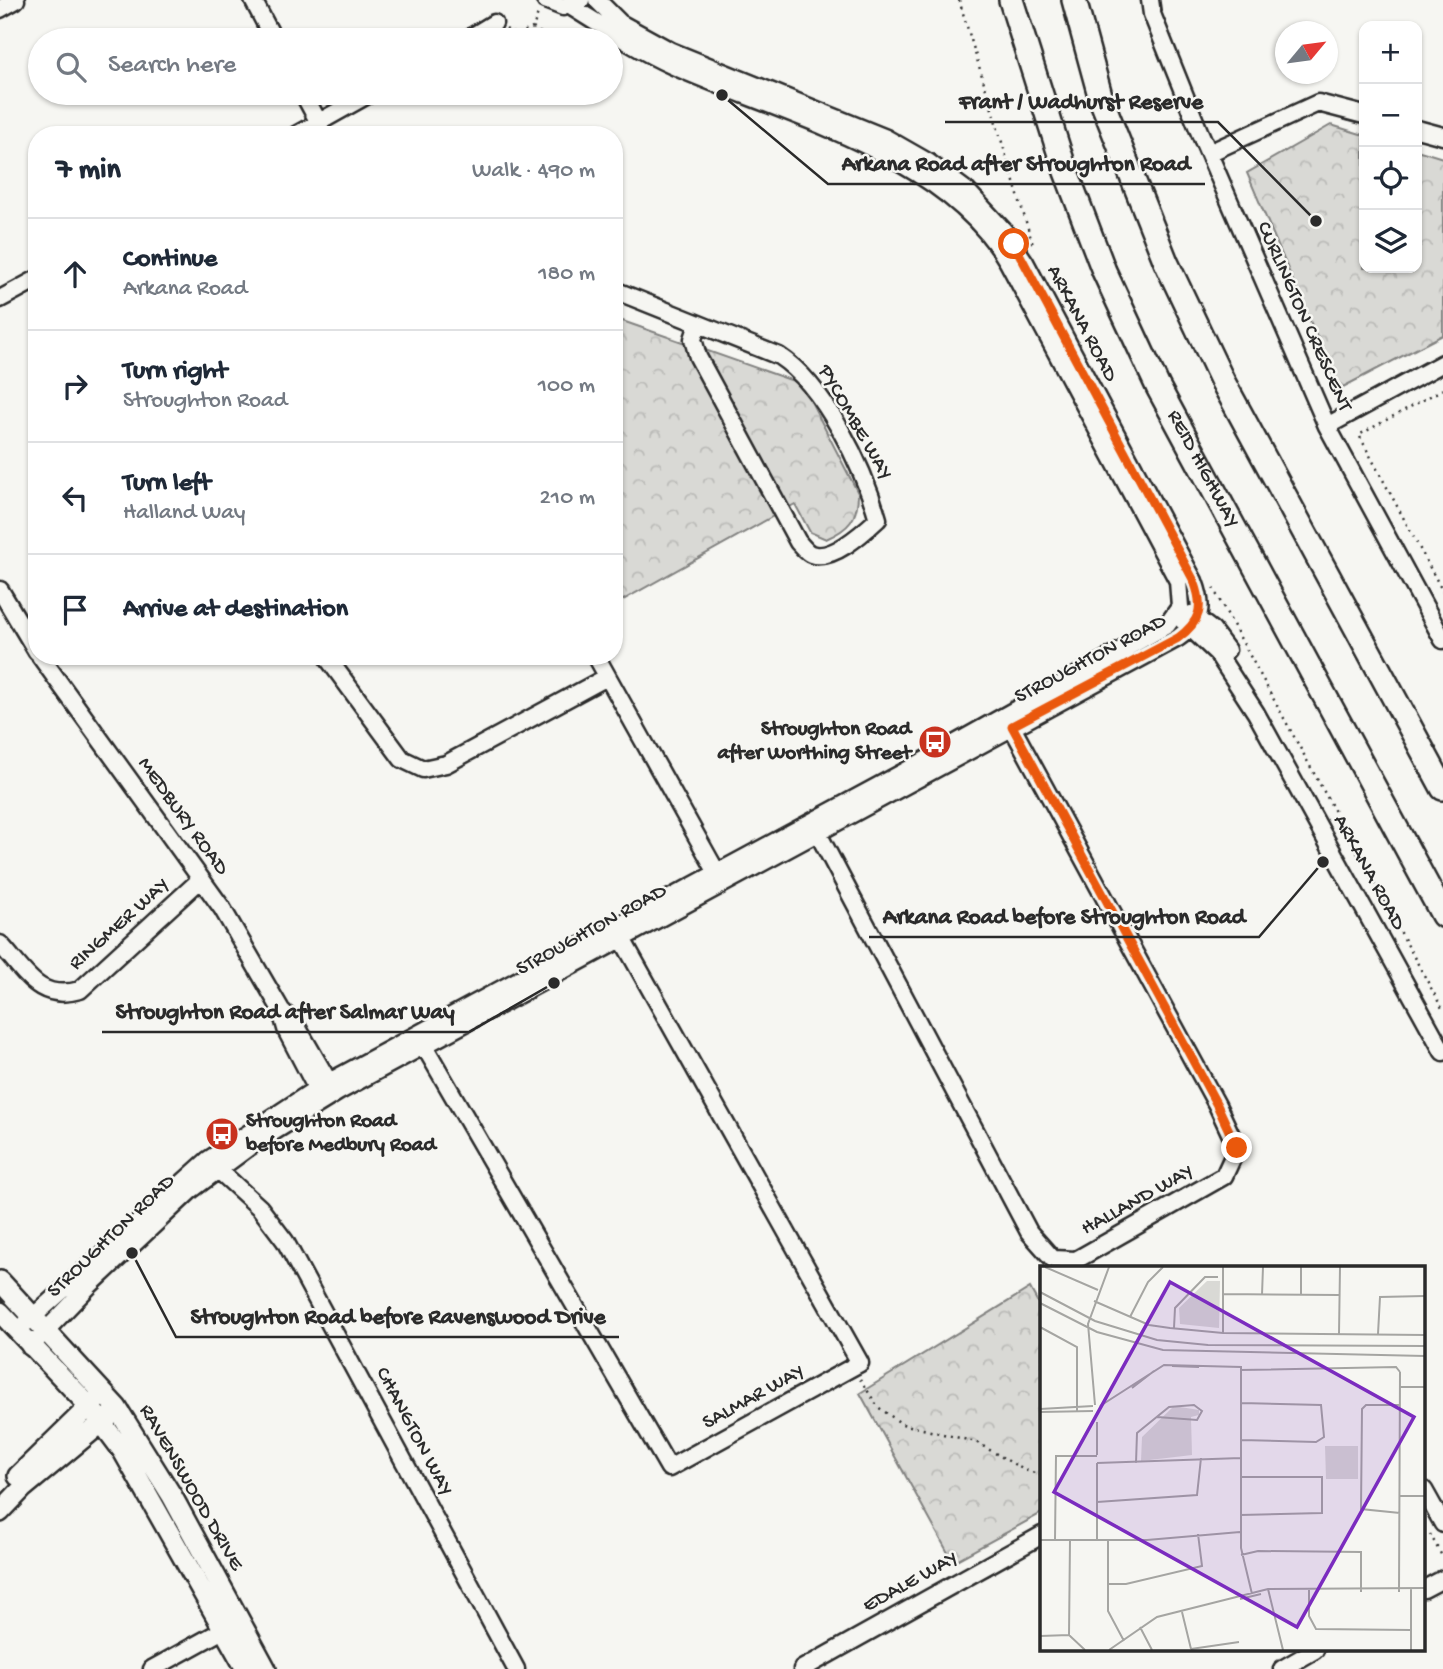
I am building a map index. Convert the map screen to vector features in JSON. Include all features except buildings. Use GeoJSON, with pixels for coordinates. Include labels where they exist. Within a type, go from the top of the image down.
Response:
{"type":"FeatureCollection","features":[{"type":"Feature","properties":{"kind":"highway","name":"REID HIGHWAY"},"geometry":{"type":"LineString","coordinates":[[1011,0],[1063,164],[1104,271],[1158,387],[1443,915]]}},
{"type":"Feature","properties":{"kind":"highway"},"geometry":{"type":"LineString","coordinates":[[1074,0],[1101,99],[1166,262],[1223,382],[1443,788]]}},
{"type":"Feature","properties":{"kind":"main road","name":"RAVENSWOOD DRIVE"},"geometry":{"type":"LineString","coordinates":[[0,1281],[39,1324],[96,1400],[102,1422],[233,1625],[266,1669]]}},
{"type":"Feature","properties":{"kind":"main road","name":"RAVENSWOOD DRIVE"},"geometry":{"type":"LineString","coordinates":[[0,1312],[30,1347],[96,1400],[117,1408],[148,1455],[233,1625],[246,1669]]}},
{"type":"Feature","properties":{"kind":"main road"},"geometry":{"type":"LineString","coordinates":[[0,1494],[96,1400]]}},
{"type":"Feature","properties":{"kind":"main road"},"geometry":{"type":"LineString","coordinates":[[0,1512],[23,1488],[117,1408]]}},
{"type":"Feature","properties":{"kind":"street"},"geometry":{"type":"LineString","coordinates":[[0,9],[16,0]]}},
{"type":"Feature","properties":{"kind":"street"},"geometry":{"type":"LineString","coordinates":[[253,0],[268,28]]}},
{"type":"Feature","properties":{"kind":"street","name":"ARKANA ROAD"},"geometry":{"type":"LineString","coordinates":[[597,0],[621,23],[671,51],[886,138],[928,162],[967,191],[1004,231],[1025,261],[1201,599]]}},
{"type":"Feature","properties":{"kind":"street","name":"CURLINGTON CRESCENT"},"geometry":{"type":"LineString","coordinates":[[1150,0],[1152,14],[1209,153],[1327,426],[1443,640]]}},
{"type":"Feature","properties":{"kind":"street"},"geometry":{"type":"LineString","coordinates":[[547,1],[576,3]]}},
{"type":"Feature","properties":{"kind":"street","name":"ARKANA ROAD"},"geometry":{"type":"LineString","coordinates":[[576,3],[610,28]]}},
{"type":"Feature","properties":{"kind":"street"},"geometry":{"type":"LineString","coordinates":[[486,28],[494,23]]}},
{"type":"Feature","properties":{"kind":"street","name":"ARKANA ROAD"},"geometry":{"type":"LineString","coordinates":[[623,38],[637,48],[879,152],[934,181],[952,196],[1002,251],[1178,581]]}},
{"type":"Feature","properties":{"kind":"street"},"geometry":{"type":"LineString","coordinates":[[1209,153],[1318,103],[1359,114]]}},
{"type":"Feature","properties":{"kind":"street"},"geometry":{"type":"LineString","coordinates":[[309,105],[318,121]]}},
{"type":"Feature","properties":{"kind":"street"},"geometry":{"type":"LineString","coordinates":[[310,126],[348,105]]}},
{"type":"Feature","properties":{"kind":"street"},"geometry":{"type":"LineString","coordinates":[[1422,130],[1443,136]]}},
{"type":"Feature","properties":{"kind":"street"},"geometry":{"type":"LineString","coordinates":[[0,299],[28,284]]}},
{"type":"Feature","properties":{"kind":"street","name":"PYCOMBE WAY"},"geometry":{"type":"LineString","coordinates":[[623,294],[779,356],[799,369],[814,386],[868,482],[878,519],[854,541],[825,554],[811,554],[798,542],[698,357],[693,339],[698,324]]}},
{"type":"Feature","properties":{"kind":"street"},"geometry":{"type":"LineString","coordinates":[[1327,426],[1443,363]]}},
{"type":"Feature","properties":{"kind":"street","name":"STROUGHTON ROAD"},"geometry":{"type":"LineString","coordinates":[[1009,721],[1167,625],[1177,611],[1178,581]]}},
{"type":"Feature","properties":{"kind":"street"},"geometry":{"type":"LineString","coordinates":[[0,590],[28,637]]}},
{"type":"Feature","properties":{"kind":"street","name":"STROUGHTON ROAD"},"geometry":{"type":"LineString","coordinates":[[16,1332],[39,1324],[213,1164],[326,1092],[1009,721],[1178,638],[1195,622],[1201,599]]}},
{"type":"Feature","properties":{"kind":"street","name":"ARKANA ROAD"},"geometry":{"type":"LineString","coordinates":[[1177,611],[1212,630],[1233,659],[1253,695],[1256,713],[1443,1052]]}},
{"type":"Feature","properties":{"kind":"street","name":"MEDBURY ROAD"},"geometry":{"type":"LineString","coordinates":[[46,665],[222,908],[280,1008],[287,1032],[326,1092]]}},
{"type":"Feature","properties":{"kind":"street"},"geometry":{"type":"LineString","coordinates":[[333,665],[402,760],[423,769],[446,764],[607,677]]}},
{"type":"Feature","properties":{"kind":"street"},"geometry":{"type":"LineString","coordinates":[[601,665],[719,877]]}},
{"type":"Feature","properties":{"kind":"street","name":"HALLAND WAY"},"geometry":{"type":"LineString","coordinates":[[814,827],[1029,1232],[1053,1259],[1076,1260],[1224,1177],[1237,1148],[1217,1105],[1009,721]]}},
{"type":"Feature","properties":{"kind":"street","name":"RINGMER WAY"},"geometry":{"type":"LineString","coordinates":[[0,944],[44,992],[62,995],[80,990],[201,879]]}},
{"type":"Feature","properties":{"kind":"street"},"geometry":{"type":"LineString","coordinates":[[619,933],[860,1363],[852,1367]]}},
{"type":"Feature","properties":{"kind":"street","name":"SALMAR WAY"},"geometry":{"type":"LineString","coordinates":[[421,1041],[669,1468],[852,1367]]}},
{"type":"Feature","properties":{"kind":"street","name":"CHANGTON WAY"},"geometry":{"type":"LineString","coordinates":[[213,1164],[260,1208],[285,1241],[516,1669]]}},
{"type":"Feature","properties":{"kind":"street","name":"STROUGHTON ROAD"},"geometry":{"type":"LineString","coordinates":[[30,1347],[39,1324]]}},
{"type":"Feature","properties":{"kind":"street"},"geometry":{"type":"LineString","coordinates":[[1426,1496],[1437,1529]]}},
{"type":"Feature","properties":{"kind":"street","name":"EDALE WAY"},"geometry":{"type":"LineString","coordinates":[[802,1669],[1040,1536]]}},
{"type":"Feature","properties":{"kind":"street"},"geometry":{"type":"LineString","coordinates":[[1426,1588],[1443,1578]]}},
{"type":"Feature","properties":{"kind":"street"},"geometry":{"type":"LineString","coordinates":[[152,1669],[233,1625]]}},
{"type":"Feature","properties":{"kind":"street"},"geometry":{"type":"LineString","coordinates":[[1282,1669],[1312,1652]]}},
{"type":"Feature","properties":{"kind":"path"},"geometry":{"type":"LineString","coordinates":[[959,0],[1034,248]]}},
{"type":"Feature","properties":{"kind":"path"},"geometry":{"type":"LineString","coordinates":[[533,28],[538,12],[547,1]]}},
{"type":"Feature","properties":{"kind":"path"},"geometry":{"type":"LineString","coordinates":[[494,23],[503,28]]}},
{"type":"Feature","properties":{"kind":"path"},"geometry":{"type":"LineString","coordinates":[[1443,389],[1359,435],[1443,592]]}},
{"type":"Feature","properties":{"kind":"path"},"geometry":{"type":"LineString","coordinates":[[1212,585],[1443,1010]]}},
{"type":"Feature","properties":{"kind":"path"},"geometry":{"type":"LineString","coordinates":[[852,1367],[878,1407],[902,1424],[976,1442],[1024,1471],[1040,1475]]}},
{"type":"Feature","properties":{"kind":"path"},"geometry":{"type":"LineString","coordinates":[[1437,1529],[1443,1558]]}},
{"type":"Feature","properties":{"kind":"green space"},"geometry":{"type":"Polygon","coordinates":[[[1331,125],[1359,133],[1359,273],[1422,273],[1422,152],[1443,158],[1443,335],[1339,389],[1247,173],[1331,125]]]}},
{"type":"Feature","properties":{"kind":"green space"},"geometry":{"type":"Polygon","coordinates":[[[623,321],[802,384],[858,493],[851,522],[826,539],[810,532],[795,504],[623,600],[623,321]]]}},
{"type":"Feature","properties":{"kind":"green space"},"geometry":{"type":"Polygon","coordinates":[[[1030,1288],[1040,1306],[1040,1514],[953,1562],[860,1393],[1030,1288]]]}},
{"type":"Feature","properties":{"kind":"place","name":"Arkana Road after Stroughton Road"},"geometry":{"type":"Point","coordinates":[722,95]}},
{"type":"Feature","properties":{"kind":"place","name":"Frant / Wadhurst Reserve"},"geometry":{"type":"Point","coordinates":[1316,221]}},
{"type":"Feature","properties":{"kind":"place","name":"Stroughton Road after Worthing Street"},"geometry":{"type":"Point","coordinates":[935,742]}},
{"type":"Feature","properties":{"kind":"place","name":"Arkana Road before Stroughton Road"},"geometry":{"type":"Point","coordinates":[1323,862]}},
{"type":"Feature","properties":{"kind":"place","name":"Stroughton Road after Salmar Way"},"geometry":{"type":"Point","coordinates":[554,983]}},
{"type":"Feature","properties":{"kind":"place","name":"Stroughton Road before Medbury Road"},"geometry":{"type":"Point","coordinates":[222,1134]}},
{"type":"Feature","properties":{"kind":"place","name":"Stroughton Road before Ravenswood Drive"},"geometry":{"type":"Point","coordinates":[132,1253]}},
{"type":"Feature","properties":{"kind":"route"},"geometry":{"type":"LineString","coordinates":[[1014,244],[1194,581],[1202,609],[1198,618],[1178,638],[1012,726],[1217,1105],[1237,1148]]}}]}
